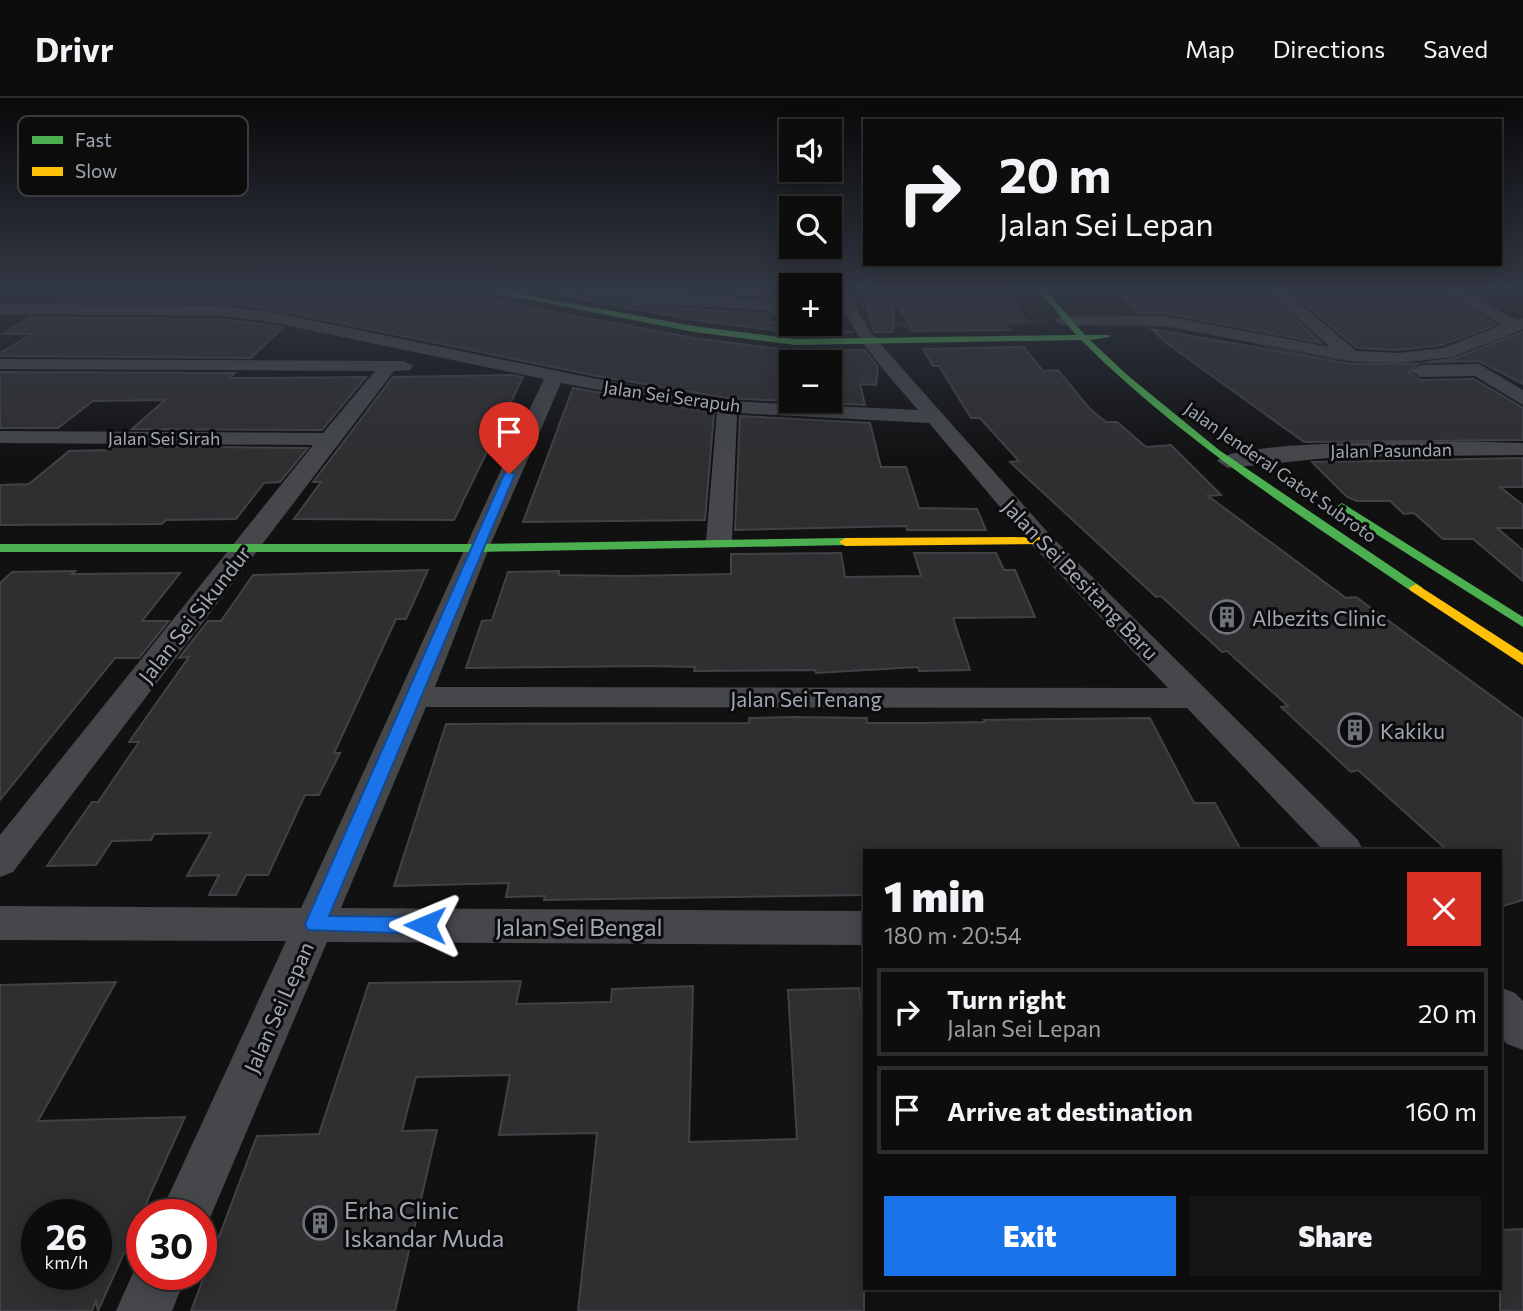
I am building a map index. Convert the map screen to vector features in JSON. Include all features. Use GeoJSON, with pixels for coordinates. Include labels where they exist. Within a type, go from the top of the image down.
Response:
{"type":"FeatureCollection","features":[{"type":"Feature","properties":{"kind":"street"},"geometry":{"type":"LineString","coordinates":[[276,366],[298,345]]}},
{"type":"Feature","properties":{"kind":"street","name":"Jalan Sei Serapuh"},"geometry":{"type":"LineString","coordinates":[[405,345],[554,377],[727,407],[931,417]]}},
{"type":"Feature","properties":{"kind":"street","name":"Jalan Sei Besitang Baru"},"geometry":{"type":"LineString","coordinates":[[874,345],[931,417],[1042,541],[1344,849]]}},
{"type":"Feature","properties":{"kind":"street","name":"Jalan Jenderal Gatot Subroto"},"geometry":{"type":"LineString","coordinates":[[1085,345],[1115,375],[1227,461],[1523,660]]}},
{"type":"Feature","properties":{"kind":"street"},"geometry":{"type":"LineString","coordinates":[[1226,345],[1362,371],[1485,363],[1523,399]]}},
{"type":"Feature","properties":{"kind":"street"},"geometry":{"type":"LineString","coordinates":[[1290,345],[1351,356],[1428,356],[1471,345]]}},
{"type":"Feature","properties":{"kind":"street"},"geometry":{"type":"LineString","coordinates":[[1338,345],[1351,356]]}},
{"type":"Feature","properties":{"kind":"street"},"geometry":{"type":"LineString","coordinates":[[0,364],[389,366],[482,362]]}},
{"type":"Feature","properties":{"kind":"street","name":"Jalan Sei Sikundur"},"geometry":{"type":"LineString","coordinates":[[0,862],[329,439],[389,366]]}},
{"type":"Feature","properties":{"kind":"street","name":"Jalan Sei Lepan"},"geometry":{"type":"LineString","coordinates":[[193,1199],[415,697],[476,548],[554,377]]}},
{"type":"Feature","properties":{"kind":"street"},"geometry":{"type":"LineString","coordinates":[[719,542],[727,407]]}},
{"type":"Feature","properties":{"kind":"street","name":"Jalan Sei Sirah"},"geometry":{"type":"LineString","coordinates":[[0,438],[329,439]]}},
{"type":"Feature","properties":{"kind":"street","name":"Jalan Jenderal Gatot Subroto"},"geometry":{"type":"LineString","coordinates":[[1239,440],[1283,470]]}},
{"type":"Feature","properties":{"kind":"street","name":"Jalan Pasundan"},"geometry":{"type":"LineString","coordinates":[[1227,461],[1260,456],[1382,449],[1523,449]]}},
{"type":"Feature","properties":{"kind":"street","name":"Jalan Jenderal Gatot Subroto"},"geometry":{"type":"LineString","coordinates":[[1329,499],[1523,623]]}},
{"type":"Feature","properties":{"kind":"street"},"geometry":{"type":"LineString","coordinates":[[3,551],[476,548],[719,542],[1042,541]]}},
{"type":"Feature","properties":{"kind":"street","name":"Jalan Sei Tenang"},"geometry":{"type":"LineString","coordinates":[[415,697],[1198,698]]}},
{"type":"Feature","properties":{"kind":"street","name":"Jalan Sei Bengal"},"geometry":{"type":"LineString","coordinates":[[0,923],[863,928]]}},
{"type":"Feature","properties":{"kind":"street"},"geometry":{"type":"LineString","coordinates":[[1502,1009],[1523,1030]]}},
{"type":"Feature","properties":{"kind":"street"},"geometry":{"type":"LineString","coordinates":[[144,1311],[153,1290]]}},
{"type":"Feature","properties":{"kind":"building"},"geometry":{"type":"Polygon","coordinates":[[[14,345],[265,345],[251,358],[0,356],[0,353],[14,345]]]}},
{"type":"Feature","properties":{"kind":"building"},"geometry":{"type":"Polygon","coordinates":[[[445,345],[745,345],[787,350],[779,350],[779,401],[727,398],[597,376],[445,345]]]}},
{"type":"Feature","properties":{"kind":"building"},"geometry":{"type":"Polygon","coordinates":[[[1169,345],[1241,345],[1351,364],[1417,364],[1409,372],[1420,380],[1474,379],[1523,408],[1523,440],[1304,442],[1169,345]]]}},
{"type":"Feature","properties":{"kind":"building"},"geometry":{"type":"Polygon","coordinates":[[[1353,345],[1443,345],[1399,350],[1357,348],[1353,345]]]}},
{"type":"Feature","properties":{"kind":"building"},"geometry":{"type":"Polygon","coordinates":[[[1490,345],[1523,345],[1523,384],[1479,361],[1429,362],[1453,359],[1490,345]]]}},
{"type":"Feature","properties":{"kind":"building"},"geometry":{"type":"Polygon","coordinates":[[[1024,347],[1043,371],[1058,370],[1090,409],[1106,422],[1117,422],[1146,447],[1171,445],[1221,495],[1208,496],[1346,598],[1356,597],[1523,719],[1523,900],[1502,906],[1502,849],[1446,849],[1358,770],[1351,772],[1281,707],[1288,706],[1227,651],[1222,652],[1161,596],[1156,597],[1010,462],[1019,461],[980,418],[971,418],[939,366],[933,366],[923,349],[1024,347]]]}},
{"type":"Feature","properties":{"kind":"building"},"geometry":{"type":"Polygon","coordinates":[[[842,350],[865,350],[878,367],[876,385],[860,384],[865,405],[842,404],[842,350]]]}},
{"type":"Feature","properties":{"kind":"building"},"geometry":{"type":"Polygon","coordinates":[[[0,372],[235,373],[230,378],[366,377],[322,430],[132,429],[165,400],[93,401],[58,428],[0,428],[0,372]]]}},
{"type":"Feature","properties":{"kind":"building"},"geometry":{"type":"Polygon","coordinates":[[[393,377],[523,377],[454,520],[294,519],[321,482],[313,482],[393,377]]]}},
{"type":"Feature","properties":{"kind":"building"},"geometry":{"type":"Polygon","coordinates":[[[573,388],[714,413],[705,520],[523,522],[573,388]]]}},
{"type":"Feature","properties":{"kind":"building"},"geometry":{"type":"Polygon","coordinates":[[[740,416],[870,423],[881,467],[906,467],[919,508],[977,509],[986,530],[907,530],[906,526],[735,530],[740,416]]]}},
{"type":"Feature","properties":{"kind":"building"},"geometry":{"type":"Polygon","coordinates":[[[113,446],[308,448],[280,482],[264,483],[236,519],[166,520],[162,524],[0,525],[0,485],[29,484],[69,451],[109,450],[113,446]]]}},
{"type":"Feature","properties":{"kind":"building"},"geometry":{"type":"Polygon","coordinates":[[[1523,458],[1523,487],[1500,487],[1523,505],[1523,528],[1497,528],[1523,550],[1523,581],[1473,539],[1443,539],[1414,513],[1404,514],[1390,501],[1357,501],[1347,497],[1312,462],[1523,458]]]}},
{"type":"Feature","properties":{"kind":"building"},"geometry":{"type":"Polygon","coordinates":[[[841,553],[845,577],[921,576],[914,553],[996,553],[1004,570],[1015,570],[1035,617],[953,618],[970,670],[919,671],[918,667],[816,673],[815,670],[694,671],[695,667],[648,666],[466,668],[482,621],[492,620],[508,572],[559,571],[559,575],[627,576],[731,574],[731,554],[841,553]]]}},
{"type":"Feature","properties":{"kind":"building"},"geometry":{"type":"Polygon","coordinates":[[[428,570],[406,619],[396,619],[334,753],[340,753],[319,795],[305,795],[268,875],[246,875],[236,895],[209,895],[219,875],[187,876],[211,833],[154,834],[151,840],[112,841],[96,865],[47,866],[92,802],[98,802],[139,742],[129,742],[189,657],[179,658],[208,621],[221,621],[253,575],[428,570]]]}},
{"type":"Feature","properties":{"kind":"building"},"geometry":{"type":"Polygon","coordinates":[[[75,571],[72,574],[180,573],[142,621],[169,621],[139,658],[115,658],[0,800],[0,583],[12,572],[75,571]]]}},
{"type":"Feature","properties":{"kind":"building"},"geometry":{"type":"Polygon","coordinates":[[[749,718],[867,718],[867,723],[1150,718],[1194,803],[1215,803],[1240,849],[863,849],[863,895],[544,900],[545,896],[506,897],[509,883],[394,886],[446,724],[749,723],[749,718]]]}},
{"type":"Feature","properties":{"kind":"building"},"geometry":{"type":"Polygon","coordinates":[[[521,981],[516,1004],[611,1002],[612,989],[693,986],[689,1142],[797,1139],[788,990],[859,988],[863,1021],[864,1311],[578,1311],[597,1133],[499,1135],[510,1075],[416,1077],[402,1131],[437,1130],[395,1311],[191,1311],[199,1290],[217,1290],[217,1242],[257,1136],[319,1134],[369,983],[521,981]]]}},
{"type":"Feature","properties":{"kind":"building"},"geometry":{"type":"Polygon","coordinates":[[[116,982],[38,1121],[185,1117],[148,1199],[126,1199],[126,1249],[112,1280],[112,1199],[21,1199],[21,1290],[107,1290],[98,1311],[96,1301],[92,1311],[0,1311],[0,985],[116,982]]]}},
{"type":"Feature","properties":{"kind":"building"},"geometry":{"type":"Polygon","coordinates":[[[1523,1229],[1523,1311],[1500,1311],[1502,1230],[1523,1229]]]}},
{"type":"Feature","properties":{"kind":"waterway"},"geometry":{"type":"LineString","coordinates":[[1264,345],[1357,361],[1409,364],[1459,357],[1490,345]]}},
{"type":"Feature","properties":{"kind":"traffic: fast"},"geometry":{"type":"LineString","coordinates":[[1090,345],[1122,376],[1216,452],[1416,588]]}},
{"type":"Feature","properties":{"kind":"traffic: fast"},"geometry":{"type":"LineString","coordinates":[[1342,507],[1523,623]]}},
{"type":"Feature","properties":{"kind":"traffic: fast"},"geometry":{"type":"LineString","coordinates":[[0,548],[476,548],[845,542]]}},
{"type":"Feature","properties":{"kind":"traffic: slow"},"geometry":{"type":"LineString","coordinates":[[845,542],[1042,541]]}},
{"type":"Feature","properties":{"kind":"traffic: slow"},"geometry":{"type":"LineString","coordinates":[[1416,588],[1523,660]]}},
{"type":"Feature","properties":{"kind":"place","name":"Albezits Clinic"},"geometry":{"type":"Point","coordinates":[1227,617]}},
{"type":"Feature","properties":{"kind":"place","name":"Kakiku"},"geometry":{"type":"Point","coordinates":[1355,730]}},
{"type":"Feature","properties":{"kind":"place","name":"Erha Clinic Iskandar Muda"},"geometry":{"type":"Point","coordinates":[320,1223]}},
{"type":"Feature","properties":{"kind":"route"},"geometry":{"type":"LineString","coordinates":[[425,925],[315,924],[509,474]]}}]}
